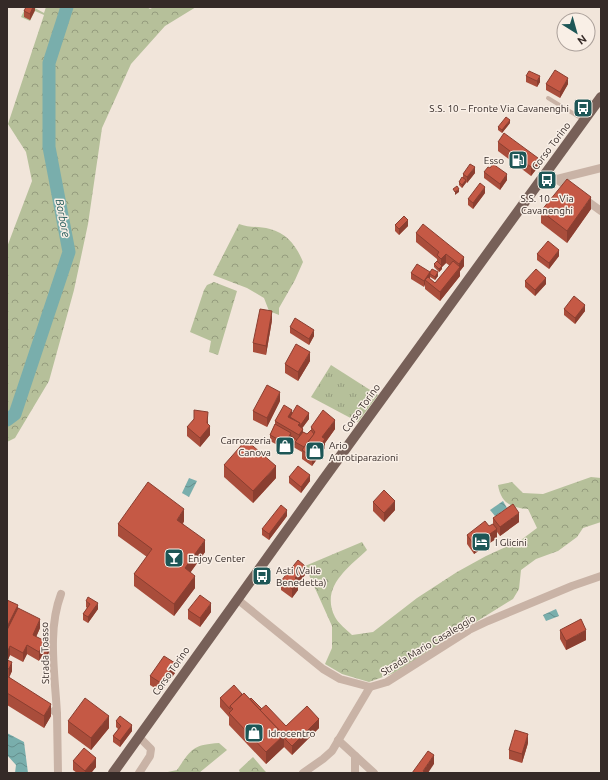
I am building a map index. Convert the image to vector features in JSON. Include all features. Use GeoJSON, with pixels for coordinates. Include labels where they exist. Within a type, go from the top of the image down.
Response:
{"type":"FeatureCollection","features":[{"type":"Feature","properties":{"kind":"main road","name":"Corso Torino"},"geometry":{"type":"LineString","coordinates":[[113,773],[237,599],[601,97]]}},
{"type":"Feature","properties":{"kind":"street"},"geometry":{"type":"LineString","coordinates":[[557,179],[601,168]]}},
{"type":"Feature","properties":{"kind":"street"},"geometry":{"type":"LineString","coordinates":[[546,172],[601,212]]}},
{"type":"Feature","properties":{"kind":"street","name":"Strada Mario Casaleggio"},"geometry":{"type":"LineString","coordinates":[[370,687],[387,682],[419,660],[482,624],[572,586],[601,576]]}},
{"type":"Feature","properties":{"kind":"street","name":"Strada Toasso"},"geometry":{"type":"LineString","coordinates":[[58,773],[53,634],[56,608],[61,594]]}},
{"type":"Feature","properties":{"kind":"street"},"geometry":{"type":"LineString","coordinates":[[237,599],[323,669],[340,679],[370,687],[332,751],[310,771],[303,773]]}},
{"type":"Feature","properties":{"kind":"street"},"geometry":{"type":"LineString","coordinates":[[45,704],[57,714]]}},
{"type":"Feature","properties":{"kind":"street"},"geometry":{"type":"LineString","coordinates":[[139,737],[151,749],[150,756],[139,773]]}},
{"type":"Feature","properties":{"kind":"street"},"geometry":{"type":"LineString","coordinates":[[338,740],[374,773]]}},
{"type":"Feature","properties":{"kind":"street"},"geometry":{"type":"LineString","coordinates":[[355,756],[355,773]]}},
{"type":"Feature","properties":{"kind":"lane"},"geometry":{"type":"LineString","coordinates":[[548,98],[584,120]]}},
{"type":"Feature","properties":{"kind":"green space"},"geometry":{"type":"Polygon","coordinates":[[[26,7],[33,7],[44,13],[46,7],[147,7],[150,9],[154,7],[196,7],[165,26],[131,64],[102,128],[88,224],[74,290],[49,381],[15,438],[7,442],[7,247],[32,181],[26,152],[8,124],[44,15],[35,11],[30,21],[21,17],[26,7]]]}},
{"type":"Feature","properties":{"kind":"green space"},"geometry":{"type":"Polygon","coordinates":[[[239,224],[276,231],[291,241],[301,256],[303,262],[295,280],[279,308],[279,315],[269,311],[264,298],[247,288],[213,275],[239,224]]]}},
{"type":"Feature","properties":{"kind":"green space"},"geometry":{"type":"Polygon","coordinates":[[[214,282],[237,291],[218,355],[209,352],[211,341],[190,332],[204,290],[207,285],[214,282]]]}},
{"type":"Feature","properties":{"kind":"green space"},"geometry":{"type":"Polygon","coordinates":[[[331,365],[378,395],[358,422],[311,397],[331,365]]]}},
{"type":"Feature","properties":{"kind":"green space"},"geometry":{"type":"Polygon","coordinates":[[[591,477],[601,478],[601,522],[583,528],[577,537],[558,551],[536,559],[521,570],[519,589],[513,599],[394,673],[369,682],[342,674],[325,664],[332,648],[332,626],[305,566],[362,542],[367,550],[338,579],[331,596],[331,606],[336,619],[352,635],[373,632],[417,598],[457,572],[486,556],[521,540],[537,528],[528,509],[512,506],[504,500],[499,491],[498,485],[512,482],[523,493],[543,494],[591,477]]]}},
{"type":"Feature","properties":{"kind":"green space"},"geometry":{"type":"Polygon","coordinates":[[[219,743],[227,750],[199,773],[163,773],[177,770],[190,752],[194,749],[204,745],[219,743]]]}},
{"type":"Feature","properties":{"kind":"green space"},"geometry":{"type":"Polygon","coordinates":[[[253,757],[267,773],[240,773],[239,770],[253,757]]]}},
{"type":"Feature","properties":{"kind":"water"},"geometry":{"type":"Polygon","coordinates":[[[189,478],[197,481],[189,497],[182,493],[189,478]]]}},
{"type":"Feature","properties":{"kind":"water"},"geometry":{"type":"Polygon","coordinates":[[[503,501],[507,508],[495,516],[490,510],[503,501]]]}},
{"type":"Feature","properties":{"kind":"water"},"geometry":{"type":"Polygon","coordinates":[[[556,609],[559,616],[546,621],[543,615],[556,609]]]}},
{"type":"Feature","properties":{"kind":"water"},"geometry":{"type":"Polygon","coordinates":[[[7,733],[24,742],[28,773],[15,773],[16,765],[7,755],[7,733]]]}},
{"type":"Feature","properties":{"kind":"building"},"geometry":{"type":"Polygon","coordinates":[[[26,7],[33,7],[30,14],[24,11],[26,7]]]}},
{"type":"Feature","properties":{"kind":"building"},"geometry":{"type":"Polygon","coordinates":[[[555,70],[568,78],[560,92],[546,84],[555,70]]]}},
{"type":"Feature","properties":{"kind":"building"},"geometry":{"type":"Polygon","coordinates":[[[529,71],[540,76],[537,81],[526,76],[529,71]]]}},
{"type":"Feature","properties":{"kind":"building"},"geometry":{"type":"Polygon","coordinates":[[[506,117],[510,120],[502,130],[498,127],[506,117]]]}},
{"type":"Feature","properties":{"kind":"building"},"geometry":{"type":"Polygon","coordinates":[[[504,133],[538,158],[531,167],[498,142],[504,133]]]}},
{"type":"Feature","properties":{"kind":"building"},"geometry":{"type":"Polygon","coordinates":[[[470,164],[475,167],[467,177],[463,174],[470,164]]]}},
{"type":"Feature","properties":{"kind":"building"},"geometry":{"type":"Polygon","coordinates":[[[493,164],[507,174],[500,184],[484,172],[493,164]]]}},
{"type":"Feature","properties":{"kind":"building"},"geometry":{"type":"Polygon","coordinates":[[[462,177],[466,180],[462,185],[459,182],[462,177]]]}},
{"type":"Feature","properties":{"kind":"building"},"geometry":{"type":"Polygon","coordinates":[[[567,179],[591,197],[567,231],[541,211],[567,179]]]}},
{"type":"Feature","properties":{"kind":"building"},"geometry":{"type":"Polygon","coordinates":[[[480,183],[485,187],[473,203],[468,199],[480,183]]]}},
{"type":"Feature","properties":{"kind":"building"},"geometry":{"type":"Polygon","coordinates":[[[457,186],[459,189],[455,192],[453,189],[457,186]]]}},
{"type":"Feature","properties":{"kind":"building"},"geometry":{"type":"Polygon","coordinates":[[[404,216],[408,220],[399,229],[395,225],[404,216]]]}},
{"type":"Feature","properties":{"kind":"building"},"geometry":{"type":"Polygon","coordinates":[[[423,224],[464,257],[459,264],[446,254],[441,259],[437,255],[439,252],[416,233],[423,224]]]}},
{"type":"Feature","properties":{"kind":"building"},"geometry":{"type":"Polygon","coordinates":[[[548,241],[559,250],[549,263],[537,254],[548,241]]]}},
{"type":"Feature","properties":{"kind":"building"},"geometry":{"type":"Polygon","coordinates":[[[437,261],[442,266],[439,269],[434,264],[437,261]]]}},
{"type":"Feature","properties":{"kind":"building"},"geometry":{"type":"Polygon","coordinates":[[[453,261],[460,267],[440,292],[425,280],[428,277],[435,283],[453,261]]]}},
{"type":"Feature","properties":{"kind":"building"},"geometry":{"type":"Polygon","coordinates":[[[417,264],[430,272],[424,281],[411,273],[417,264]]]}},
{"type":"Feature","properties":{"kind":"building"},"geometry":{"type":"Polygon","coordinates":[[[432,269],[438,272],[435,277],[430,274],[432,269]]]}},
{"type":"Feature","properties":{"kind":"building"},"geometry":{"type":"Polygon","coordinates":[[[536,269],[546,278],[535,290],[525,281],[536,269]]]}},
{"type":"Feature","properties":{"kind":"building"},"geometry":{"type":"Polygon","coordinates":[[[574,296],[585,305],[575,318],[564,309],[574,296]]]}},
{"type":"Feature","properties":{"kind":"building"},"geometry":{"type":"Polygon","coordinates":[[[260,309],[272,311],[266,346],[253,343],[260,309]]]}},
{"type":"Feature","properties":{"kind":"building"},"geometry":{"type":"Polygon","coordinates":[[[295,318],[314,330],[309,339],[290,327],[295,318]]]}},
{"type":"Feature","properties":{"kind":"building"},"geometry":{"type":"Polygon","coordinates":[[[296,344],[310,352],[298,372],[285,364],[296,344]]]}},
{"type":"Feature","properties":{"kind":"building"},"geometry":{"type":"Polygon","coordinates":[[[267,385],[280,392],[267,418],[253,411],[267,385]]]}},
{"type":"Feature","properties":{"kind":"building"},"geometry":{"type":"Polygon","coordinates":[[[284,405],[292,410],[288,417],[300,423],[298,425],[303,429],[299,435],[275,421],[284,405]]]}},
{"type":"Feature","properties":{"kind":"building"},"geometry":{"type":"Polygon","coordinates":[[[297,405],[309,413],[300,426],[300,423],[290,417],[297,405]]]}},
{"type":"Feature","properties":{"kind":"building"},"geometry":{"type":"Polygon","coordinates":[[[194,410],[208,412],[207,423],[210,426],[200,438],[187,427],[194,419],[194,410]]]}},
{"type":"Feature","properties":{"kind":"building"},"geometry":{"type":"Polygon","coordinates":[[[323,410],[335,420],[322,437],[325,439],[312,457],[302,450],[315,432],[311,427],[323,410]]]}},
{"type":"Feature","properties":{"kind":"building"},"geometry":{"type":"Polygon","coordinates":[[[275,424],[291,433],[285,443],[270,435],[275,424]]]}},
{"type":"Feature","properties":{"kind":"building"},"geometry":{"type":"Polygon","coordinates":[[[311,430],[314,434],[304,447],[295,442],[303,432],[307,434],[311,430]]]}},
{"type":"Feature","properties":{"kind":"building"},"geometry":{"type":"Polygon","coordinates":[[[291,436],[297,440],[295,445],[288,441],[291,436]]]}},
{"type":"Feature","properties":{"kind":"building"},"geometry":{"type":"Polygon","coordinates":[[[246,440],[276,466],[253,491],[224,465],[246,440]]]}},
{"type":"Feature","properties":{"kind":"building"},"geometry":{"type":"Polygon","coordinates":[[[298,466],[310,475],[301,487],[289,477],[298,466]]]}},
{"type":"Feature","properties":{"kind":"building","name":"Enjoy Center"},"geometry":{"type":"Polygon","coordinates":[[[148,482],[184,509],[177,520],[205,540],[185,568],[195,576],[174,604],[134,574],[152,549],[118,524],[148,482]]]}},
{"type":"Feature","properties":{"kind":"building"},"geometry":{"type":"Polygon","coordinates":[[[384,490],[395,501],[384,513],[373,502],[384,490]]]}},
{"type":"Feature","properties":{"kind":"building"},"geometry":{"type":"Polygon","coordinates":[[[513,504],[519,513],[500,527],[493,518],[513,504]]]}},
{"type":"Feature","properties":{"kind":"building"},"geometry":{"type":"Polygon","coordinates":[[[281,505],[287,510],[269,534],[262,529],[281,505]]]}},
{"type":"Feature","properties":{"kind":"building"},"geometry":{"type":"Polygon","coordinates":[[[485,521],[489,526],[493,524],[497,529],[474,545],[467,535],[485,521]]]}},
{"type":"Feature","properties":{"kind":"building"},"geometry":{"type":"Polygon","coordinates":[[[298,560],[305,566],[295,578],[298,581],[292,589],[281,581],[298,560]]]}},
{"type":"Feature","properties":{"kind":"building"},"geometry":{"type":"Polygon","coordinates":[[[200,595],[211,603],[200,618],[188,610],[200,595]]]}},
{"type":"Feature","properties":{"kind":"building"},"geometry":{"type":"Polygon","coordinates":[[[88,597],[98,603],[88,617],[83,614],[90,604],[86,601],[88,597]]]}},
{"type":"Feature","properties":{"kind":"building"},"geometry":{"type":"Polygon","coordinates":[[[7,600],[18,605],[7,627],[7,600]]]}},
{"type":"Feature","properties":{"kind":"building"},"geometry":{"type":"Polygon","coordinates":[[[18,608],[40,619],[33,635],[49,643],[47,648],[43,645],[39,652],[27,645],[23,653],[10,646],[7,653],[7,630],[18,608]]]}},
{"type":"Feature","properties":{"kind":"building"},"geometry":{"type":"Polygon","coordinates":[[[581,619],[586,630],[566,641],[560,630],[581,619]]]}},
{"type":"Feature","properties":{"kind":"building"},"geometry":{"type":"Polygon","coordinates":[[[164,656],[175,663],[161,683],[150,676],[164,656]]]}},
{"type":"Feature","properties":{"kind":"building"},"geometry":{"type":"Polygon","coordinates":[[[7,660],[12,662],[9,669],[7,668],[7,660]]]}},
{"type":"Feature","properties":{"kind":"building"},"geometry":{"type":"Polygon","coordinates":[[[7,676],[51,704],[44,716],[7,693],[7,676]]]}},
{"type":"Feature","properties":{"kind":"building"},"geometry":{"type":"Polygon","coordinates":[[[234,685],[242,694],[230,706],[230,709],[220,698],[234,685]]]}},
{"type":"Feature","properties":{"kind":"building"},"geometry":{"type":"Polygon","coordinates":[[[244,693],[284,735],[266,752],[229,713],[233,709],[230,706],[244,693]]]}},
{"type":"Feature","properties":{"kind":"building"},"geometry":{"type":"Polygon","coordinates":[[[85,698],[109,716],[91,738],[68,721],[85,698]]]}},
{"type":"Feature","properties":{"kind":"building"},"geometry":{"type":"Polygon","coordinates":[[[251,698],[262,709],[260,710],[250,699],[251,698]]]}},
{"type":"Feature","properties":{"kind":"building"},"geometry":{"type":"Polygon","coordinates":[[[266,705],[286,726],[307,706],[319,719],[292,746],[284,738],[284,735],[260,710],[266,705]]]}},
{"type":"Feature","properties":{"kind":"building"},"geometry":{"type":"Polygon","coordinates":[[[120,716],[132,725],[120,741],[113,736],[121,726],[116,721],[120,716]]]}},
{"type":"Feature","properties":{"kind":"building"},"geometry":{"type":"Polygon","coordinates":[[[515,730],[528,734],[522,754],[509,750],[515,730]]]}},
{"type":"Feature","properties":{"kind":"building"},"geometry":{"type":"Polygon","coordinates":[[[84,748],[96,758],[85,771],[73,761],[84,748]]]}},
{"type":"Feature","properties":{"kind":"building"},"geometry":{"type":"Polygon","coordinates":[[[428,751],[434,755],[423,771],[427,773],[412,773],[428,751]]]}},
{"type":"Feature","properties":{"kind":"waterway","name":"Borbore"},"geometry":{"type":"LineString","coordinates":[[7,420],[15,414],[69,252],[49,147],[49,63],[67,7]]}},
{"type":"Feature","properties":{"kind":"place","name":"S.S. 10 – Fronte Via Cavanenghi"},"geometry":{"type":"Point","coordinates":[583,108]}},
{"type":"Feature","properties":{"kind":"place","name":"Esso"},"geometry":{"type":"Point","coordinates":[518,160]}},
{"type":"Feature","properties":{"kind":"place","name":"S.S. 10 – Via Cavanenghi"},"geometry":{"type":"Point","coordinates":[547,180]}},
{"type":"Feature","properties":{"kind":"place","name":"Carrozzeria Canova"},"geometry":{"type":"Point","coordinates":[285,446]}},
{"type":"Feature","properties":{"kind":"place","name":"Ario Aurotiparazioni"},"geometry":{"type":"Point","coordinates":[315,451]}},
{"type":"Feature","properties":{"kind":"place","name":"I Glicini"},"geometry":{"type":"Point","coordinates":[481,542]}},
{"type":"Feature","properties":{"kind":"place","name":"Enjoy Center"},"geometry":{"type":"Point","coordinates":[174,558]}},
{"type":"Feature","properties":{"kind":"place","name":"Asti (Valle Benedetta)"},"geometry":{"type":"Point","coordinates":[262,576]}},
{"type":"Feature","properties":{"kind":"place","name":"Idrocentro"},"geometry":{"type":"Point","coordinates":[254,733]}}]}
